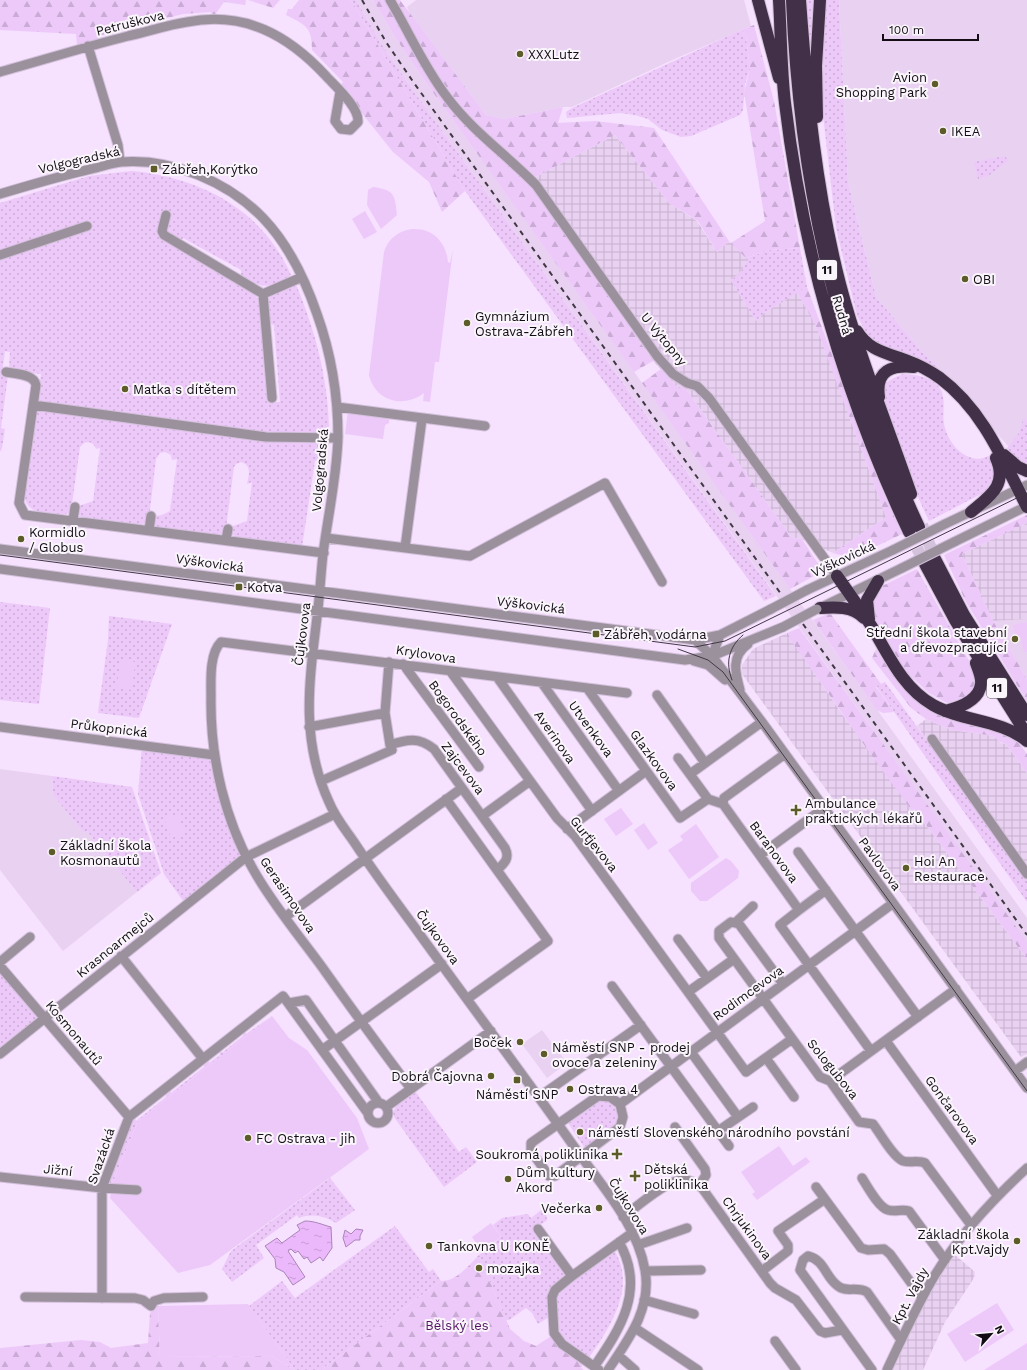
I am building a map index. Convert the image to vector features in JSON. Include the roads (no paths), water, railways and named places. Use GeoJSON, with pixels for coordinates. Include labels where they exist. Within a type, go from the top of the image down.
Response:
{"type":"FeatureCollection","features":[{"type":"Feature","properties":{"kind":"highway"},"geometry":{"type":"LineString","coordinates":[[758,0],[785,101]]}},
{"type":"Feature","properties":{"kind":"highway","name":"Rudná"},"geometry":{"type":"LineString","coordinates":[[779,0],[785,101],[804,226],[822,300],[861,423],[885,481],[916,528]]}},
{"type":"Feature","properties":{"kind":"highway","name":"Rudná"},"geometry":{"type":"LineString","coordinates":[[792,0],[794,56],[803,141],[816,218],[826,265],[851,358],[872,418],[916,528]]}},
{"type":"Feature","properties":{"kind":"highway"},"geometry":{"type":"LineString","coordinates":[[800,0],[805,76],[823,206],[830,244],[849,316],[881,412],[916,528]]}},
{"type":"Feature","properties":{"kind":"highway"},"geometry":{"type":"LineString","coordinates":[[820,0],[816,74],[817,146],[823,206]]}},
{"type":"Feature","properties":{"kind":"highway"},"geometry":{"type":"LineString","coordinates":[[849,316],[861,338],[871,348],[922,368],[948,385],[976,413],[994,448],[1023,487],[1027,506]]}},
{"type":"Feature","properties":{"kind":"highway"},"geometry":{"type":"LineString","coordinates":[[881,412],[878,388],[883,374],[899,366],[922,368]]}},
{"type":"Feature","properties":{"kind":"highway"},"geometry":{"type":"LineString","coordinates":[[994,448],[1018,467],[1027,471]]}},
{"type":"Feature","properties":{"kind":"highway"},"geometry":{"type":"LineString","coordinates":[[971,512],[992,494],[998,483],[1000,469],[994,448]]}},
{"type":"Feature","properties":{"kind":"highway","name":"11"},"geometry":{"type":"LineString","coordinates":[[1027,715],[930,562],[968,641],[1027,735]]}},
{"type":"Feature","properties":{"kind":"highway"},"geometry":{"type":"LineString","coordinates":[[837,576],[871,626],[892,663],[905,681],[929,703],[945,711],[965,718],[1007,728],[1027,741]]}},
{"type":"Feature","properties":{"kind":"highway"},"geometry":{"type":"LineString","coordinates":[[871,626],[867,600],[878,581]]}},
{"type":"Feature","properties":{"kind":"highway"},"geometry":{"type":"LineString","coordinates":[[819,608],[836,607],[853,610],[861,615],[871,626]]}},
{"type":"Feature","properties":{"kind":"highway"},"geometry":{"type":"LineString","coordinates":[[945,711],[964,705],[975,696],[980,688],[980,674],[968,641]]}},
{"type":"Feature","properties":{"kind":"street","name":"U Výtopny"},"geometry":{"type":"LineString","coordinates":[[390,0],[413,42],[447,97],[482,136],[516,164],[536,184],[657,356],[673,374],[687,383],[697,386],[709,398],[837,576]]}},
{"type":"Feature","properties":{"kind":"street","name":"Petruškova"},"geometry":{"type":"LineString","coordinates":[[0,72],[88,46],[188,22],[228,20],[264,29],[287,40],[311,60],[340,92]]}},
{"type":"Feature","properties":{"kind":"street"},"geometry":{"type":"LineString","coordinates":[[88,46],[118,145],[120,162]]}},
{"type":"Feature","properties":{"kind":"street","name":"Volgogradská"},"geometry":{"type":"LineString","coordinates":[[0,194],[49,179],[120,162],[154,163],[174,167],[212,181],[246,202],[278,235],[292,256],[311,297],[324,336],[334,382],[337,407],[338,438],[320,591]]}},
{"type":"Feature","properties":{"kind":"street"},"geometry":{"type":"LineString","coordinates":[[166,215],[162,231],[164,235],[263,294]]}},
{"type":"Feature","properties":{"kind":"street"},"geometry":{"type":"LineString","coordinates":[[0,255],[87,226]]}},
{"type":"Feature","properties":{"kind":"street"},"geometry":{"type":"LineString","coordinates":[[263,294],[302,278]]}},
{"type":"Feature","properties":{"kind":"street"},"geometry":{"type":"LineString","coordinates":[[263,294],[272,398]]}},
{"type":"Feature","properties":{"kind":"street"},"geometry":{"type":"LineString","coordinates":[[6,372],[34,379],[36,385],[19,503],[20,509],[25,515],[324,553]]}},
{"type":"Feature","properties":{"kind":"street"},"geometry":{"type":"LineString","coordinates":[[33,405],[266,437],[338,438]]}},
{"type":"Feature","properties":{"kind":"street"},"geometry":{"type":"LineString","coordinates":[[337,407],[485,426]]}},
{"type":"Feature","properties":{"kind":"street"},"geometry":{"type":"LineString","coordinates":[[406,548],[422,418]]}},
{"type":"Feature","properties":{"kind":"street"},"geometry":{"type":"LineString","coordinates":[[326,538],[470,556],[605,483],[662,582]]}},
{"type":"Feature","properties":{"kind":"street","name":"Výškovická"},"geometry":{"type":"LineString","coordinates":[[0,549],[695,640],[720,635],[807,590],[1023,487]]}},
{"type":"Feature","properties":{"kind":"street"},"geometry":{"type":"LineString","coordinates":[[685,660],[712,656],[752,641],[878,581],[1027,506]]}},
{"type":"Feature","properties":{"kind":"street"},"geometry":{"type":"LineString","coordinates":[[73,520],[75,507]]}},
{"type":"Feature","properties":{"kind":"street"},"geometry":{"type":"LineString","coordinates":[[149,530],[151,516]]}},
{"type":"Feature","properties":{"kind":"street"},"geometry":{"type":"LineString","coordinates":[[226,540],[228,528]]}},
{"type":"Feature","properties":{"kind":"street"},"geometry":{"type":"LineString","coordinates":[[0,569],[698,661],[708,665],[742,695]]}},
{"type":"Feature","properties":{"kind":"street","name":"Čujkovova"},"geometry":{"type":"LineString","coordinates":[[320,591],[308,700],[309,728],[320,781],[335,814],[365,858],[557,1123],[623,1217],[638,1245],[646,1271],[642,1310],[635,1328],[608,1370]]}},
{"type":"Feature","properties":{"kind":"street"},"geometry":{"type":"LineString","coordinates":[[712,656],[720,635]]}},
{"type":"Feature","properties":{"kind":"street","name":"Pavlovova"},"geometry":{"type":"LineString","coordinates":[[695,640],[712,656],[742,695],[892,904],[956,989],[1027,1088]]}},
{"type":"Feature","properties":{"kind":"street"},"geometry":{"type":"LineString","coordinates":[[742,695],[735,665],[743,647],[752,641]]}},
{"type":"Feature","properties":{"kind":"street","name":"Krylovova"},"geometry":{"type":"LineString","coordinates":[[220,642],[627,693]]}},
{"type":"Feature","properties":{"kind":"street","name":"Gerasimovova"},"geometry":{"type":"LineString","coordinates":[[220,642],[215,647],[211,680],[211,721],[214,755],[229,814],[246,857],[285,917],[411,1089]]}},
{"type":"Feature","properties":{"kind":"street"},"geometry":{"type":"LineString","coordinates":[[320,781],[391,747],[384,713],[389,662]]}},
{"type":"Feature","properties":{"kind":"street","name":"Bogorodského"},"geometry":{"type":"LineString","coordinates":[[403,664],[479,768]]}},
{"type":"Feature","properties":{"kind":"street","name":"Gurťjevova"},"geometry":{"type":"LineString","coordinates":[[451,672],[557,818],[575,836],[746,1072],[766,1058]]}},
{"type":"Feature","properties":{"kind":"street","name":"Averinova"},"geometry":{"type":"LineString","coordinates":[[497,677],[592,811]]}},
{"type":"Feature","properties":{"kind":"street","name":"Utvenkova"},"geometry":{"type":"LineString","coordinates":[[542,683],[619,790]]}},
{"type":"Feature","properties":{"kind":"street","name":"Glazkovova"},"geometry":{"type":"LineString","coordinates":[[587,688],[680,818],[708,799]]}},
{"type":"Feature","properties":{"kind":"street"},"geometry":{"type":"LineString","coordinates":[[657,695],[705,763]]}},
{"type":"Feature","properties":{"kind":"street"},"geometry":{"type":"LineString","coordinates":[[309,728],[384,713]]}},
{"type":"Feature","properties":{"kind":"street"},"geometry":{"type":"LineString","coordinates":[[690,774],[762,722]]}},
{"type":"Feature","properties":{"kind":"street","name":"Průkopnická"},"geometry":{"type":"LineString","coordinates":[[0,727],[214,755]]}},
{"type":"Feature","properties":{"kind":"street","name":"Zajcevova"},"geometry":{"type":"LineString","coordinates":[[391,747],[406,740],[417,739],[434,749],[507,853],[506,861],[497,870]]}},
{"type":"Feature","properties":{"kind":"street"},"geometry":{"type":"LineString","coordinates":[[932,739],[1027,874]]}},
{"type":"Feature","properties":{"kind":"street"},"geometry":{"type":"LineString","coordinates":[[678,758],[708,799],[723,804],[724,798],[785,754]]}},
{"type":"Feature","properties":{"kind":"street"},"geometry":{"type":"LineString","coordinates":[[567,829],[619,790],[646,772]]}},
{"type":"Feature","properties":{"kind":"street"},"geometry":{"type":"LineString","coordinates":[[482,816],[530,781]]}},
{"type":"Feature","properties":{"kind":"street"},"geometry":{"type":"LineString","coordinates":[[285,917],[462,788]]}},
{"type":"Feature","properties":{"kind":"street"},"geometry":{"type":"LineString","coordinates":[[446,799],[548,942],[467,999]]}},
{"type":"Feature","properties":{"kind":"street","name":"Baranovova"},"geometry":{"type":"LineString","coordinates":[[723,804],[799,910]]}},
{"type":"Feature","properties":{"kind":"street"},"geometry":{"type":"LineString","coordinates":[[760,855],[824,808]]}},
{"type":"Feature","properties":{"kind":"street","name":"Krasnoarmejců"},"geometry":{"type":"LineString","coordinates":[[0,1054],[246,857],[335,814]]}},
{"type":"Feature","properties":{"kind":"street","name":"Baranovova"},"geometry":{"type":"LineString","coordinates":[[798,852],[918,1017]]}},
{"type":"Feature","properties":{"kind":"street"},"geometry":{"type":"LineString","coordinates":[[826,890],[780,925],[871,1051]]}},
{"type":"Feature","properties":{"kind":"street","name":"Rodimcevova"},"geometry":{"type":"LineString","coordinates":[[620,1104],[762,998],[892,904]]}},
{"type":"Feature","properties":{"kind":"street"},"geometry":{"type":"LineString","coordinates":[[753,906],[735,923],[739,924],[783,984]]}},
{"type":"Feature","properties":{"kind":"street","name":"Sologubova"},"geometry":{"type":"LineString","coordinates":[[735,923],[732,922],[719,931],[719,938],[820,1076],[830,1081],[859,1122],[873,1124],[898,1159],[905,1162],[918,1160],[925,1163],[971,1225]]}},
{"type":"Feature","properties":{"kind":"street"},"geometry":{"type":"LineString","coordinates":[[0,962],[30,937]]}},
{"type":"Feature","properties":{"kind":"street"},"geometry":{"type":"LineString","coordinates":[[678,939],[707,978]]}},
{"type":"Feature","properties":{"kind":"street"},"geometry":{"type":"LineString","coordinates":[[121,956],[203,1059]]}},
{"type":"Feature","properties":{"kind":"street"},"geometry":{"type":"LineString","coordinates":[[688,992],[734,959]]}},
{"type":"Feature","properties":{"kind":"street"},"geometry":{"type":"LineString","coordinates":[[322,1050],[442,964]]}},
{"type":"Feature","properties":{"kind":"street","name":"Kosmonautů"},"geometry":{"type":"LineString","coordinates":[[0,966],[129,1117]]}},
{"type":"Feature","properties":{"kind":"street"},"geometry":{"type":"LineString","coordinates":[[612,986],[729,1146]]}},
{"type":"Feature","properties":{"kind":"street"},"geometry":{"type":"LineString","coordinates":[[830,1081],[956,989]]}},
{"type":"Feature","properties":{"kind":"street","name":"Svazácká"},"geometry":{"type":"LineString","coordinates":[[102,1298],[102,1188],[129,1117],[283,996],[368,1112]]}},
{"type":"Feature","properties":{"kind":"street"},"geometry":{"type":"LineString","coordinates":[[289,1004],[306,1000],[334,1041],[383,1105],[387,1117],[379,1123],[370,1120],[368,1112],[372,1105],[383,1105],[411,1089],[491,1031]]}},
{"type":"Feature","properties":{"kind":"street"},"geometry":{"type":"LineString","coordinates":[[538,1097],[640,1025]]}},
{"type":"Feature","properties":{"kind":"street"},"geometry":{"type":"LineString","coordinates":[[792,1039],[766,1058],[794,1097]]}},
{"type":"Feature","properties":{"kind":"street","name":"Gončarovova"},"geometry":{"type":"LineString","coordinates":[[886,1041],[997,1194]]}},
{"type":"Feature","properties":{"kind":"street"},"geometry":{"type":"LineString","coordinates":[[691,1052],[738,1117]]}},
{"type":"Feature","properties":{"kind":"street"},"geometry":{"type":"LineString","coordinates":[[1015,1071],[1027,1062]]}},
{"type":"Feature","properties":{"kind":"street"},"geometry":{"type":"LineString","coordinates":[[595,1097],[610,1097],[620,1104],[623,1117],[620,1127],[581,1158],[552,1177],[532,1153],[530,1147],[532,1141],[595,1097]]}},
{"type":"Feature","properties":{"kind":"street"},"geometry":{"type":"LineString","coordinates":[[718,1132],[753,1107]]}},
{"type":"Feature","properties":{"kind":"street"},"geometry":{"type":"LineString","coordinates":[[623,1217],[670,1183],[686,1180],[695,1182],[699,1186],[706,1175],[705,1169],[675,1127]]}},
{"type":"Feature","properties":{"kind":"street","name":"Kpt. Vajdy"},"geometry":{"type":"LineString","coordinates":[[887,1370],[922,1298],[945,1260],[971,1225],[997,1194],[1027,1168]]}},
{"type":"Feature","properties":{"kind":"street","name":"Jižní"},"geometry":{"type":"LineString","coordinates":[[0,1177],[102,1188],[137,1190]]}},
{"type":"Feature","properties":{"kind":"street"},"geometry":{"type":"LineString","coordinates":[[862,1178],[881,1206],[888,1210],[902,1209],[909,1211],[945,1260]]}},
{"type":"Feature","properties":{"kind":"street","name":"Chrjukinova"},"geometry":{"type":"LineString","coordinates":[[699,1186],[775,1288],[796,1300],[820,1332],[825,1333],[842,1330]]}},
{"type":"Feature","properties":{"kind":"street"},"geometry":{"type":"LineString","coordinates":[[816,1187],[861,1248],[868,1250],[884,1249],[890,1254],[922,1298]]}},
{"type":"Feature","properties":{"kind":"street"},"geometry":{"type":"LineString","coordinates":[[762,1272],[788,1251],[788,1245],[778,1231],[825,1199]]}},
{"type":"Feature","properties":{"kind":"street"},"geometry":{"type":"LineString","coordinates":[[638,1245],[687,1228]]}},
{"type":"Feature","properties":{"kind":"street"},"geometry":{"type":"LineString","coordinates":[[538,1229],[572,1276]]}},
{"type":"Feature","properties":{"kind":"street"},"geometry":{"type":"LineString","coordinates":[[619,1242],[628,1262],[631,1280],[630,1300],[624,1319],[597,1368],[562,1344],[554,1333],[552,1297],[555,1290],[572,1276],[619,1242],[632,1233]]}},
{"type":"Feature","properties":{"kind":"street"},"geometry":{"type":"LineString","coordinates":[[872,1370],[800,1270],[803,1260],[808,1256],[815,1258],[819,1261],[836,1285],[842,1289],[861,1288],[867,1292],[902,1340]]}},
{"type":"Feature","properties":{"kind":"street"},"geometry":{"type":"LineString","coordinates":[[646,1271],[701,1270]]}},
{"type":"Feature","properties":{"kind":"street"},"geometry":{"type":"LineString","coordinates":[[25,1297],[135,1298],[143,1300],[151,1306],[154,1301],[164,1298],[203,1297]]}},
{"type":"Feature","properties":{"kind":"street"},"geometry":{"type":"LineString","coordinates":[[644,1300],[694,1314]]}},
{"type":"Feature","properties":{"kind":"street"},"geometry":{"type":"LineString","coordinates":[[635,1328],[698,1370]]}},
{"type":"Feature","properties":{"kind":"street"},"geometry":{"type":"LineString","coordinates":[[775,1341],[796,1370]]}},
{"type":"Feature","properties":{"kind":"street"},"geometry":{"type":"LineString","coordinates":[[618,1355],[635,1370]]}},
{"type":"Feature","properties":{"kind":"water"},"geometry":{"type":"Polygon","coordinates":[[[305,1221],[316,1222],[331,1227],[332,1248],[323,1261],[320,1257],[311,1263],[307,1257],[304,1259],[298,1251],[295,1253],[291,1249],[288,1251],[305,1277],[293,1285],[284,1272],[276,1268],[275,1259],[265,1246],[277,1238],[282,1243],[300,1230],[297,1225],[305,1221]]]}},
{"type":"Feature","properties":{"kind":"water"},"geometry":{"type":"Polygon","coordinates":[[[356,1229],[363,1230],[360,1240],[355,1240],[346,1247],[343,1238],[345,1230],[351,1234],[356,1229]]]}},
{"type":"Feature","properties":{"kind":"tunnel"},"geometry":{"type":"LineString","coordinates":[[922,525],[935,559]]}},
{"type":"Feature","properties":{"kind":"tunnel"},"geometry":{"type":"LineString","coordinates":[[909,532],[925,564]]}},
{"type":"Feature","properties":{"kind":"tram line"},"geometry":{"type":"LineString","coordinates":[[0,555],[695,647],[725,641],[1027,493]]}},
{"type":"Feature","properties":{"kind":"tram line"},"geometry":{"type":"LineString","coordinates":[[732,680],[729,667],[730,655],[734,645],[743,635]]}},
{"type":"Feature","properties":{"kind":"tram line"},"geometry":{"type":"LineString","coordinates":[[678,649],[708,660],[723,672],[1027,1091]]}},
{"type":"Feature","properties":{"kind":"railway"},"geometry":{"type":"LineString","coordinates":[[362,0],[386,42],[414,83],[781,594]]}},
{"type":"Feature","properties":{"kind":"railway"},"geometry":{"type":"LineString","coordinates":[[803,624],[1027,935]]}},
{"type":"Feature","properties":{"kind":"place","name":"XXXLutz"},"geometry":{"type":"Point","coordinates":[520,54]}},
{"type":"Feature","properties":{"kind":"place","name":"Avion Shopping Park"},"geometry":{"type":"Point","coordinates":[935,84]}},
{"type":"Feature","properties":{"kind":"place","name":"IKEA"},"geometry":{"type":"Point","coordinates":[943,131]}},
{"type":"Feature","properties":{"kind":"place","name":"Zábřeh,Korýtko"},"geometry":{"type":"Point","coordinates":[154,169]}},
{"type":"Feature","properties":{"kind":"place","name":"OBI"},"geometry":{"type":"Point","coordinates":[965,279]}},
{"type":"Feature","properties":{"kind":"place","name":"Gymnázium Ostrava-Zábřeh"},"geometry":{"type":"Point","coordinates":[467,323]}},
{"type":"Feature","properties":{"kind":"place","name":"Matka s dítětem"},"geometry":{"type":"Point","coordinates":[125,389]}},
{"type":"Feature","properties":{"kind":"place","name":"Kormidlo / Globus"},"geometry":{"type":"Point","coordinates":[21,539]}},
{"type":"Feature","properties":{"kind":"place","name":"Kotva"},"geometry":{"type":"Point","coordinates":[239,587]}},
{"type":"Feature","properties":{"kind":"place","name":"Zábřeh, vodárna"},"geometry":{"type":"Point","coordinates":[596,634]}},
{"type":"Feature","properties":{"kind":"place","name":"Střední škola stavební a dřevozpracující"},"geometry":{"type":"Point","coordinates":[1015,639]}},
{"type":"Feature","properties":{"kind":"place","name":"Ambulance praktických lékařů"},"geometry":{"type":"Point","coordinates":[796,810]}},
{"type":"Feature","properties":{"kind":"place","name":"Základní škola Kosmonautů"},"geometry":{"type":"Point","coordinates":[52,852]}},
{"type":"Feature","properties":{"kind":"place","name":"Hoi An Restaurace"},"geometry":{"type":"Point","coordinates":[906,868]}},
{"type":"Feature","properties":{"kind":"place","name":"Boček"},"geometry":{"type":"Point","coordinates":[520,1042]}},
{"type":"Feature","properties":{"kind":"place","name":"Náměstí SNP - prodej ovoce a zeleniny"},"geometry":{"type":"Point","coordinates":[544,1054]}},
{"type":"Feature","properties":{"kind":"place","name":"Dobrá Čajovna"},"geometry":{"type":"Point","coordinates":[491,1076]}},
{"type":"Feature","properties":{"kind":"place","name":"Náměstí SNP"},"geometry":{"type":"Point","coordinates":[517,1080]}},
{"type":"Feature","properties":{"kind":"place","name":"Ostrava 4"},"geometry":{"type":"Point","coordinates":[570,1089]}},
{"type":"Feature","properties":{"kind":"place","name":"náměstí Slovenského národního povstání"},"geometry":{"type":"Point","coordinates":[580,1132]}},
{"type":"Feature","properties":{"kind":"place","name":"FC Ostrava - jih"},"geometry":{"type":"Point","coordinates":[248,1138]}},
{"type":"Feature","properties":{"kind":"place","name":"Soukromá poliklinika"},"geometry":{"type":"Point","coordinates":[617,1154]}},
{"type":"Feature","properties":{"kind":"place","name":"Dětská poliklinika"},"geometry":{"type":"Point","coordinates":[635,1176]}},
{"type":"Feature","properties":{"kind":"place","name":"Dům kultury Akord"},"geometry":{"type":"Point","coordinates":[508,1179]}},
{"type":"Feature","properties":{"kind":"place","name":"Večerka"},"geometry":{"type":"Point","coordinates":[599,1208]}},
{"type":"Feature","properties":{"kind":"place","name":"Základní škola Kpt.Vajdy"},"geometry":{"type":"Point","coordinates":[1017,1241]}},
{"type":"Feature","properties":{"kind":"place","name":"Tankovna U KONĚ"},"geometry":{"type":"Point","coordinates":[429,1246]}},
{"type":"Feature","properties":{"kind":"place","name":"mozajka"},"geometry":{"type":"Point","coordinates":[479,1268]}},
{"type":"Feature","properties":{"kind":"park label","name":"Bělský les"},"geometry":{"type":"Point","coordinates":[457,1325]}}]}
